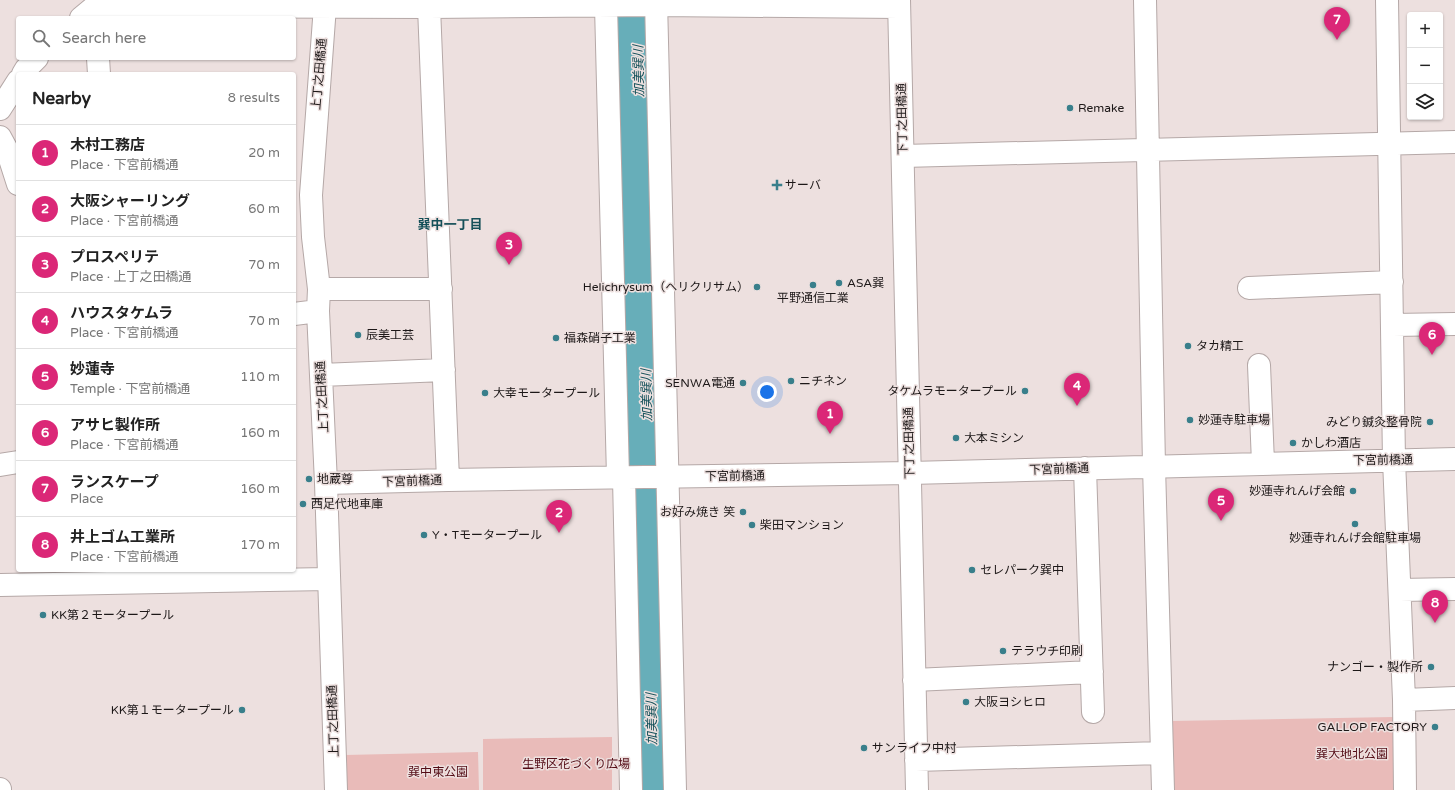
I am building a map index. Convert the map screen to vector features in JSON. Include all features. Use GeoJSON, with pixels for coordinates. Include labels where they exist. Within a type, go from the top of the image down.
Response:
{"type":"FeatureCollection","features":[{"type":"Feature","properties":{"kind":"street"},"geometry":{"type":"LineString","coordinates":[[1145,0],[1154,466],[1163,790]]}},
{"type":"Feature","properties":{"kind":"street"},"geometry":{"type":"LineString","coordinates":[[1387,0],[1394,460],[1404,700],[1405,790]]}},
{"type":"Feature","properties":{"kind":"street"},"geometry":{"type":"LineString","coordinates":[[90,11],[138,6],[325,6],[370,3],[400,7],[429,7],[476,3],[609,6],[654,3],[899,3]]}},
{"type":"Feature","properties":{"kind":"street"},"geometry":{"type":"LineString","coordinates":[[654,3],[665,477],[676,790]]}},
{"type":"Feature","properties":{"kind":"street","name":"下丁之田橋通"},"geometry":{"type":"LineString","coordinates":[[899,3],[916,790]]}},
{"type":"Feature","properties":{"kind":"street","name":"上丁之田橋通"},"geometry":{"type":"LineString","coordinates":[[325,6],[302,194],[313,237],[319,289],[318,311],[326,483],[336,790]]}},
{"type":"Feature","properties":{"kind":"street"},"geometry":{"type":"LineString","coordinates":[[609,6],[624,477],[631,790]]}},
{"type":"Feature","properties":{"kind":"street"},"geometry":{"type":"LineString","coordinates":[[429,7],[448,480]]}},
{"type":"Feature","properties":{"kind":"street"},"geometry":{"type":"LineString","coordinates":[[24,72],[35,60]]}},
{"type":"Feature","properties":{"kind":"street"},"geometry":{"type":"LineString","coordinates":[[98,60],[99,72]]}},
{"type":"Feature","properties":{"kind":"street"},"geometry":{"type":"LineString","coordinates":[[0,109],[16,84]]}},
{"type":"Feature","properties":{"kind":"street"},"geometry":{"type":"LineString","coordinates":[[0,137],[7,150],[16,178]]}},
{"type":"Feature","properties":{"kind":"street"},"geometry":{"type":"LineString","coordinates":[[903,156],[1455,142]]}},
{"type":"Feature","properties":{"kind":"street"},"geometry":{"type":"LineString","coordinates":[[1249,288],[1392,282]]}},
{"type":"Feature","properties":{"kind":"street"},"geometry":{"type":"LineString","coordinates":[[319,289],[441,289]]}},
{"type":"Feature","properties":{"kind":"street"},"geometry":{"type":"LineString","coordinates":[[296,314],[318,311]]}},
{"type":"Feature","properties":{"kind":"street"},"geometry":{"type":"LineString","coordinates":[[1393,325],[1455,324]]}},
{"type":"Feature","properties":{"kind":"street"},"geometry":{"type":"LineString","coordinates":[[1259,365],[1263,464]]}},
{"type":"Feature","properties":{"kind":"street"},"geometry":{"type":"LineString","coordinates":[[321,375],[444,370]]}},
{"type":"Feature","properties":{"kind":"street","name":"下宮前橋通"},"geometry":{"type":"LineString","coordinates":[[326,483],[910,473],[1455,459]]}},
{"type":"Feature","properties":{"kind":"street"},"geometry":{"type":"LineString","coordinates":[[0,465],[16,462]]}},
{"type":"Feature","properties":{"kind":"street"},"geometry":{"type":"LineString","coordinates":[[1085,468],[1093,712]]}},
{"type":"Feature","properties":{"kind":"street"},"geometry":{"type":"LineString","coordinates":[[0,585],[78,576],[328,579]]}},
{"type":"Feature","properties":{"kind":"street"},"geometry":{"type":"LineString","coordinates":[[1400,590],[1455,589]]}},
{"type":"Feature","properties":{"kind":"street"},"geometry":{"type":"LineString","coordinates":[[914,680],[1092,672]]}},
{"type":"Feature","properties":{"kind":"street"},"geometry":{"type":"LineString","coordinates":[[1404,700],[1455,698]]}},
{"type":"Feature","properties":{"kind":"street"},"geometry":{"type":"LineString","coordinates":[[916,760],[1161,753]]}},
{"type":"Feature","properties":{"kind":"green space","name":"巽大地北公園"},"geometry":{"type":"Polygon","coordinates":[[[1393,717],[1394,790],[1171,790],[1170,721],[1393,717]]]}},
{"type":"Feature","properties":{"kind":"green space","name":"生野区花づくり広場"},"geometry":{"type":"Polygon","coordinates":[[[612,737],[612,790],[483,790],[483,739],[612,737]]]}},
{"type":"Feature","properties":{"kind":"green space","name":"巽中東公園"},"geometry":{"type":"Polygon","coordinates":[[[478,752],[479,790],[345,790],[345,755],[478,752]]]}},
{"type":"Feature","properties":{"kind":"waterway","name":"加美巽川"},"geometry":{"type":"LineString","coordinates":[[636,0],[649,528],[652,790]]}},
{"type":"Feature","properties":{"kind":"place","name":"ランスケープ"},"geometry":{"type":"Point","coordinates":[1337,40]}},
{"type":"Feature","properties":{"kind":"place","name":"Remake"},"geometry":{"type":"Point","coordinates":[1070,108]}},
{"type":"Feature","properties":{"kind":"place","name":"サーバ"},"geometry":{"type":"Point","coordinates":[777,185]}},
{"type":"Feature","properties":{"kind":"place","name":"プロスペリテ"},"geometry":{"type":"Point","coordinates":[509,265]}},
{"type":"Feature","properties":{"kind":"place","name":"ASA巽"},"geometry":{"type":"Point","coordinates":[839,283]}},
{"type":"Feature","properties":{"kind":"place","name":"平野通信工業"},"geometry":{"type":"Point","coordinates":[813,285]}},
{"type":"Feature","properties":{"kind":"place","name":"Helichrysum（ヘリクリサム）"},"geometry":{"type":"Point","coordinates":[757,287]}},
{"type":"Feature","properties":{"kind":"place","name":"辰美工芸"},"geometry":{"type":"Point","coordinates":[358,335]}},
{"type":"Feature","properties":{"kind":"place","name":"福森硝子工業"},"geometry":{"type":"Point","coordinates":[556,338]}},
{"type":"Feature","properties":{"kind":"place","name":"タカ精工"},"geometry":{"type":"Point","coordinates":[1188,346]}},
{"type":"Feature","properties":{"kind":"place","name":"アサヒ製作所"},"geometry":{"type":"Point","coordinates":[1432,355]}},
{"type":"Feature","properties":{"kind":"place","name":"ニチネン"},"geometry":{"type":"Point","coordinates":[791,381]}},
{"type":"Feature","properties":{"kind":"place","name":"SENWA電通"},"geometry":{"type":"Point","coordinates":[743,383]}},
{"type":"Feature","properties":{"kind":"place","name":"タケムラモータープール"},"geometry":{"type":"Point","coordinates":[1025,391]}},
{"type":"Feature","properties":{"kind":"place","name":"大幸モータープール"},"geometry":{"type":"Point","coordinates":[485,393]}},
{"type":"Feature","properties":{"kind":"place","name":"ハウスタケムラ"},"geometry":{"type":"Point","coordinates":[1077,406]}},
{"type":"Feature","properties":{"kind":"place","name":"妙蓮寺駐車場"},"geometry":{"type":"Point","coordinates":[1190,420]}},
{"type":"Feature","properties":{"kind":"place","name":"みどり鍼灸整骨院"},"geometry":{"type":"Point","coordinates":[1430,422]}},
{"type":"Feature","properties":{"kind":"place","name":"木村工務店"},"geometry":{"type":"Point","coordinates":[830,434]}},
{"type":"Feature","properties":{"kind":"place","name":"大本ミシン"},"geometry":{"type":"Point","coordinates":[956,438]}},
{"type":"Feature","properties":{"kind":"place","name":"かしわ酒店"},"geometry":{"type":"Point","coordinates":[1293,443]}},
{"type":"Feature","properties":{"kind":"place","name":"地蔵尊"},"geometry":{"type":"Point","coordinates":[309,479]}},
{"type":"Feature","properties":{"kind":"place","name":"妙蓮寺れんげ会館"},"geometry":{"type":"Point","coordinates":[1353,491]}},
{"type":"Feature","properties":{"kind":"place","name":"西足代地車庫"},"geometry":{"type":"Point","coordinates":[303,504]}},
{"type":"Feature","properties":{"kind":"place","name":"お好み焼き 笑"},"geometry":{"type":"Point","coordinates":[743,512]}},
{"type":"Feature","properties":{"kind":"place","name":"妙蓮寺"},"geometry":{"type":"Point","coordinates":[1221,521]}},
{"type":"Feature","properties":{"kind":"place","name":"妙蓮寺れんげ会館駐車場"},"geometry":{"type":"Point","coordinates":[1355,524]}},
{"type":"Feature","properties":{"kind":"place","name":"柴田マンション"},"geometry":{"type":"Point","coordinates":[752,525]}},
{"type":"Feature","properties":{"kind":"place","name":"大阪シャーリング"},"geometry":{"type":"Point","coordinates":[559,533]}},
{"type":"Feature","properties":{"kind":"place","name":"Y・Tモータープール"},"geometry":{"type":"Point","coordinates":[424,535]}},
{"type":"Feature","properties":{"kind":"place","name":"セレパーク巽中"},"geometry":{"type":"Point","coordinates":[972,570]}},
{"type":"Feature","properties":{"kind":"place","name":"KK第２モータープール"},"geometry":{"type":"Point","coordinates":[43,615]}},
{"type":"Feature","properties":{"kind":"place","name":"井上ゴム工業所"},"geometry":{"type":"Point","coordinates":[1435,623]}},
{"type":"Feature","properties":{"kind":"place","name":"テラウチ印刷"},"geometry":{"type":"Point","coordinates":[1003,651]}},
{"type":"Feature","properties":{"kind":"place","name":"ナンゴー・製作所"},"geometry":{"type":"Point","coordinates":[1431,667]}},
{"type":"Feature","properties":{"kind":"place","name":"大阪ヨシヒロ"},"geometry":{"type":"Point","coordinates":[966,702]}},
{"type":"Feature","properties":{"kind":"place","name":"KK第１モータープール"},"geometry":{"type":"Point","coordinates":[242,710]}},
{"type":"Feature","properties":{"kind":"place","name":"GALLOP FACTORY"},"geometry":{"type":"Point","coordinates":[1435,727]}},
{"type":"Feature","properties":{"kind":"place","name":"サンライフ中村"},"geometry":{"type":"Point","coordinates":[864,748]}},
{"type":"Feature","properties":{"kind":"district","name":"巽中一丁目"},"geometry":{"type":"Point","coordinates":[450,224]}}]}
